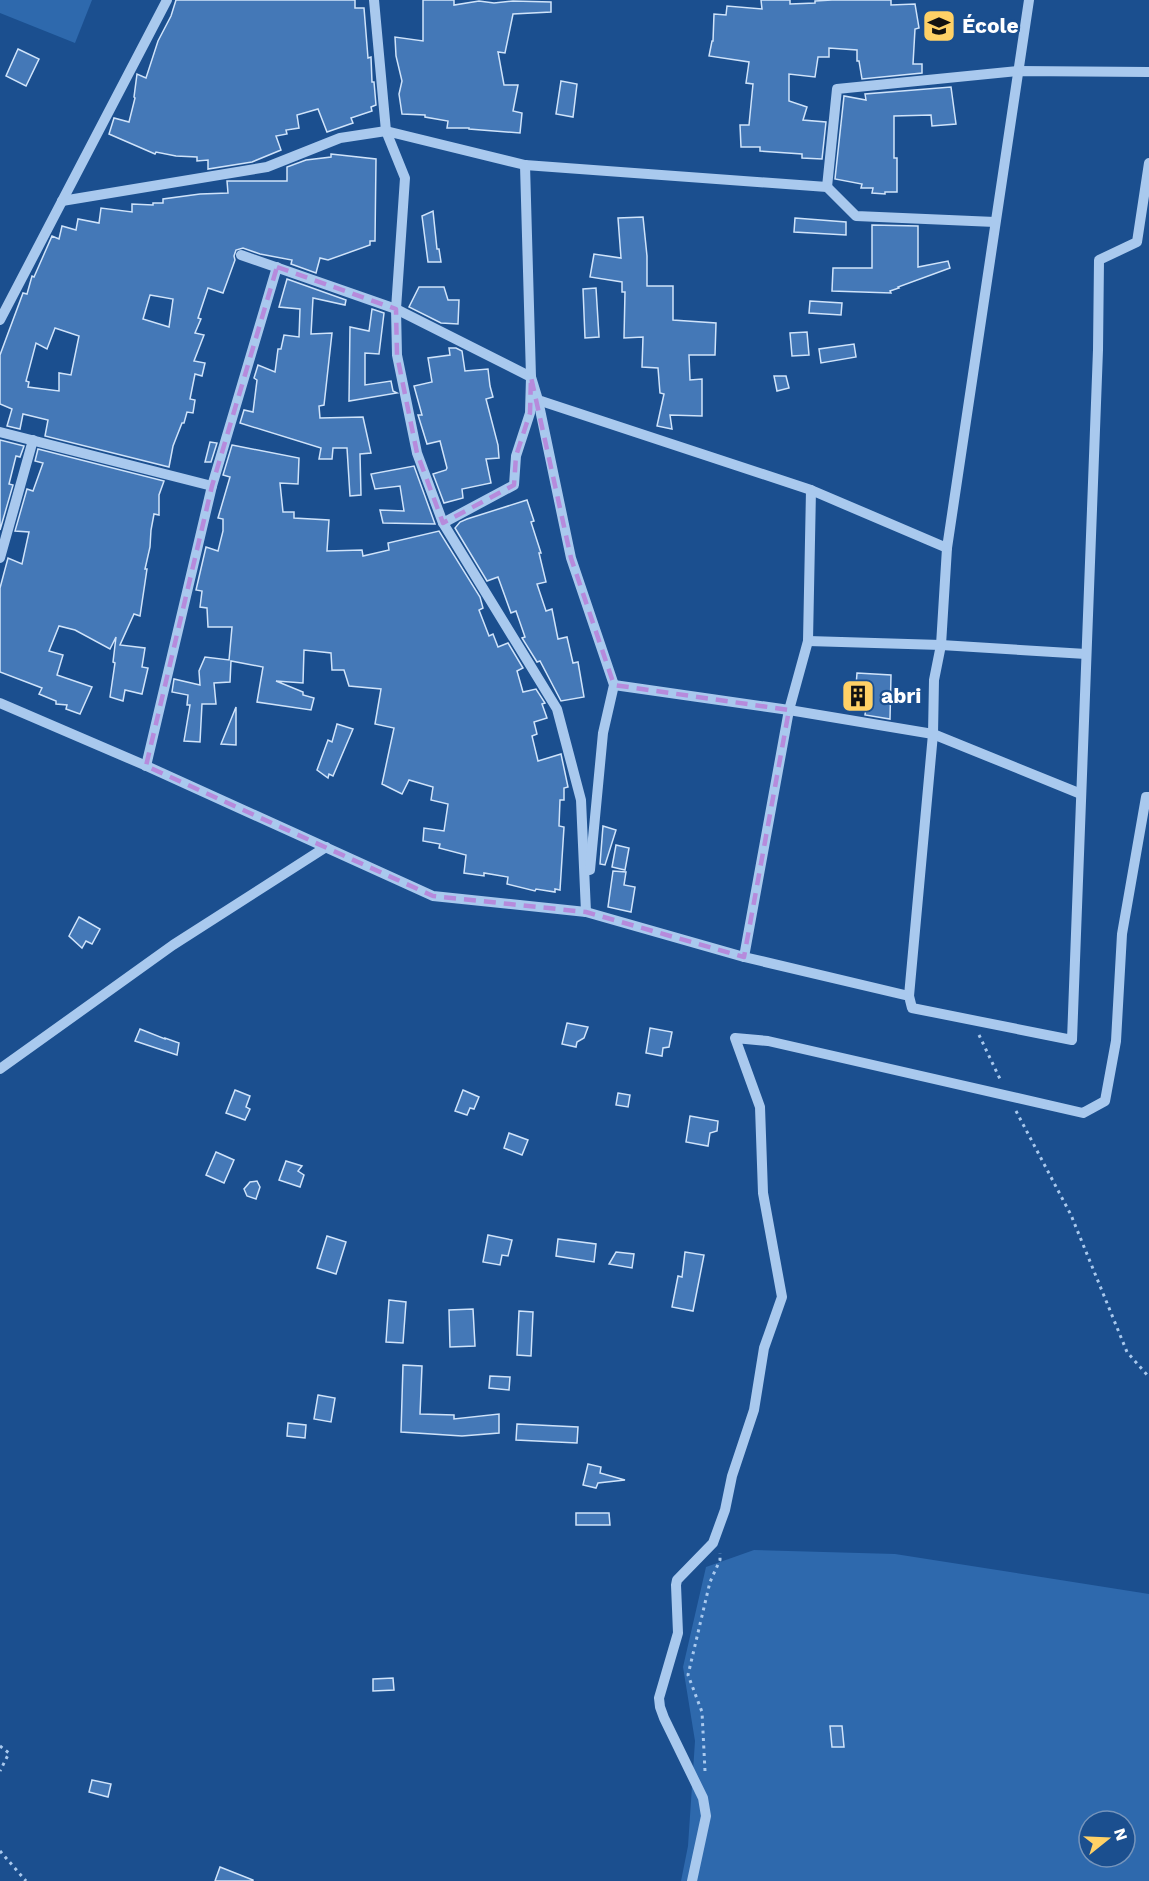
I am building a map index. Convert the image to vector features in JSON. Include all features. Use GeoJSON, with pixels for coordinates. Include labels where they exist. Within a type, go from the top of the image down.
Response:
{"type":"FeatureCollection","features":[{"type":"Feature","properties":{"kind":"street"},"geometry":{"type":"LineString","coordinates":[[0,320],[167,0]]}},
{"type":"Feature","properties":{"kind":"street"},"geometry":{"type":"LineString","coordinates":[[374,0],[386,131],[405,178],[396,309],[397,356],[417,453],[443,524],[557,709],[582,800],[586,912]]}},
{"type":"Feature","properties":{"kind":"street"},"geometry":{"type":"LineString","coordinates":[[1029,0],[946,548],[941,645],[934,680],[933,734],[909,996],[912,1008],[1072,1041],[1098,350],[1099,260],[1137,242],[1149,163]]}},
{"type":"Feature","properties":{"kind":"street"},"geometry":{"type":"LineString","coordinates":[[827,187],[837,89],[1018,71],[1149,72]]}},
{"type":"Feature","properties":{"kind":"street"},"geometry":{"type":"LineString","coordinates":[[62,201],[267,167],[340,138],[386,131],[525,165],[827,187],[856,216],[995,222]]}},
{"type":"Feature","properties":{"kind":"street"},"geometry":{"type":"LineString","coordinates":[[443,524],[514,486],[516,456],[530,413],[525,165]]}},
{"type":"Feature","properties":{"kind":"street"},"geometry":{"type":"LineString","coordinates":[[241,255],[396,309],[531,377],[538,400],[571,558],[614,686],[603,734],[586,912]]}},
{"type":"Feature","properties":{"kind":"street"},"geometry":{"type":"LineString","coordinates":[[146,766],[212,486],[277,267]]}},
{"type":"Feature","properties":{"kind":"street"},"geometry":{"type":"LineString","coordinates":[[538,400],[811,490],[946,548]]}},
{"type":"Feature","properties":{"kind":"street"},"geometry":{"type":"LineString","coordinates":[[0,432],[212,486]]}},
{"type":"Feature","properties":{"kind":"street"},"geometry":{"type":"LineString","coordinates":[[0,558],[33,440]]}},
{"type":"Feature","properties":{"kind":"street"},"geometry":{"type":"LineString","coordinates":[[744,957],[789,710],[808,641],[811,490]]}},
{"type":"Feature","properties":{"kind":"street"},"geometry":{"type":"LineString","coordinates":[[808,641],[941,645],[1086,654]]}},
{"type":"Feature","properties":{"kind":"street"},"geometry":{"type":"LineString","coordinates":[[614,686],[789,710],[933,734],[1081,794]]}},
{"type":"Feature","properties":{"kind":"street"},"geometry":{"type":"LineString","coordinates":[[0,703],[146,766],[433,896],[586,912],[744,957],[909,996]]}},
{"type":"Feature","properties":{"kind":"street"},"geometry":{"type":"LineString","coordinates":[[692,1881],[706,1816],[705,1808],[703,1798],[664,1718],[659,1698],[678,1633],[676,1585],[677,1580],[713,1543],[754,1410],[764,1348],[782,1297],[763,1193],[760,1107],[735,1038],[768,1041],[1083,1113],[1105,1101],[1116,1041],[1122,934],[1146,797],[1149,797]]}},
{"type":"Feature","properties":{"kind":"street"},"geometry":{"type":"LineString","coordinates":[[0,1069],[173,945],[326,847]]}},
{"type":"Feature","properties":{"kind":"path"},"geometry":{"type":"LineString","coordinates":[[972,1020],[1008,1096],[1071,1215],[1127,1352],[1149,1377]]}},
{"type":"Feature","properties":{"kind":"path"},"geometry":{"type":"LineString","coordinates":[[706,1778],[702,1712],[688,1675],[710,1582],[720,1560],[721,1550]]}},
{"type":"Feature","properties":{"kind":"path"},"geometry":{"type":"LineString","coordinates":[[0,1746],[9,1753],[0,1771]]}},
{"type":"Feature","properties":{"kind":"path"},"geometry":{"type":"LineString","coordinates":[[0,1851],[26,1881]]}},
{"type":"Feature","properties":{"kind":"highlighted area"},"geometry":{"type":"Polygon","coordinates":[[[277,267],[396,309],[397,355],[417,453],[443,523],[514,485],[516,456],[530,413],[531,377],[571,558],[614,685],[789,710],[744,957],[586,912],[433,896],[146,766],[212,486],[277,267]]]}},
{"type":"Feature","properties":{"kind":"shaded area"},"geometry":{"type":"Polygon","coordinates":[[[0,0],[92,0],[75,43],[0,13],[0,0]]]}},
{"type":"Feature","properties":{"kind":"shaded area"},"geometry":{"type":"Polygon","coordinates":[[[754,1550],[895,1554],[1149,1594],[1149,1881],[681,1881],[688,1846],[695,1741],[683,1667],[706,1567],[754,1550]]]}},
{"type":"Feature","properties":{"kind":"building"},"geometry":{"type":"Polygon","coordinates":[[[176,0],[355,0],[355,8],[364,8],[368,58],[371,57],[376,105],[371,107],[372,111],[351,118],[353,123],[327,132],[318,109],[297,115],[299,128],[286,130],[287,134],[276,136],[281,150],[252,162],[208,169],[208,160],[197,161],[197,157],[156,152],[155,154],[109,134],[114,118],[129,122],[135,98],[137,74],[146,78],[158,41],[171,16],[176,0]]]}},
{"type":"Feature","properties":{"kind":"building"},"geometry":{"type":"Polygon","coordinates":[[[423,0],[454,0],[454,5],[479,1],[551,2],[551,12],[513,14],[505,53],[498,52],[504,85],[518,85],[513,111],[522,113],[520,133],[447,128],[448,121],[425,117],[425,115],[402,114],[399,94],[402,81],[396,56],[395,37],[423,41],[423,0]]]}},
{"type":"Feature","properties":{"kind":"building"},"geometry":{"type":"Polygon","coordinates":[[[761,0],[790,0],[790,4],[832,0],[891,0],[891,5],[915,4],[919,28],[915,29],[913,64],[922,64],[922,73],[862,79],[859,61],[857,61],[857,50],[829,48],[829,57],[818,57],[815,77],[789,74],[789,101],[807,107],[803,120],[826,122],[822,159],[802,158],[802,154],[760,151],[760,147],[741,147],[740,125],[749,125],[753,84],[746,83],[749,62],[709,56],[713,41],[714,14],[726,15],[727,6],[762,9],[761,0]]]}},
{"type":"Feature","properties":{"kind":"building"},"geometry":{"type":"Polygon","coordinates":[[[18,49],[39,59],[26,86],[6,76],[18,49]]]}},
{"type":"Feature","properties":{"kind":"building"},"geometry":{"type":"Polygon","coordinates":[[[561,81],[577,84],[573,117],[556,114],[561,81]]]}},
{"type":"Feature","properties":{"kind":"building"},"geometry":{"type":"Polygon","coordinates":[[[951,87],[956,124],[932,126],[931,115],[894,116],[897,192],[872,193],[873,188],[861,188],[862,184],[835,179],[844,96],[866,100],[865,94],[951,87]]]}},
{"type":"Feature","properties":{"kind":"building"},"geometry":{"type":"Polygon","coordinates":[[[331,154],[376,159],[375,241],[370,241],[370,245],[328,260],[320,258],[316,273],[291,264],[292,260],[243,248],[236,250],[235,260],[223,293],[208,288],[198,318],[201,319],[195,333],[204,335],[194,361],[205,363],[202,376],[195,374],[190,399],[195,400],[193,413],[187,412],[184,423],[182,423],[173,446],[169,467],[45,436],[48,420],[23,414],[20,429],[7,426],[12,409],[0,404],[0,355],[23,293],[27,294],[32,276],[34,277],[52,236],[59,239],[62,226],[76,230],[78,219],[99,223],[101,208],[132,212],[132,204],[153,205],[153,203],[163,203],[163,199],[228,193],[227,181],[287,181],[287,167],[306,160],[331,157],[331,154]],[[150,295],[143,319],[169,327],[173,299],[150,295]],[[55,328],[47,349],[36,343],[26,381],[29,382],[28,387],[59,391],[59,373],[71,375],[79,336],[55,328]]]}},
{"type":"Feature","properties":{"kind":"building"},"geometry":{"type":"Polygon","coordinates":[[[433,211],[437,249],[439,249],[441,262],[428,262],[422,216],[433,211]]]}},
{"type":"Feature","properties":{"kind":"building"},"geometry":{"type":"Polygon","coordinates":[[[643,217],[647,286],[673,286],[673,320],[716,323],[715,355],[689,355],[690,380],[702,379],[702,416],[670,415],[672,429],[657,426],[664,394],[660,393],[658,368],[642,367],[643,337],[624,338],[625,292],[622,292],[622,282],[590,277],[594,254],[621,258],[618,218],[643,217]]]}},
{"type":"Feature","properties":{"kind":"building"},"geometry":{"type":"Polygon","coordinates":[[[795,218],[846,222],[846,235],[794,232],[795,218]]]}},
{"type":"Feature","properties":{"kind":"building"},"geometry":{"type":"Polygon","coordinates":[[[872,225],[918,226],[918,267],[948,261],[950,268],[898,287],[890,291],[891,293],[832,291],[833,268],[872,268],[872,225]]]}},
{"type":"Feature","properties":{"kind":"building"},"geometry":{"type":"Polygon","coordinates":[[[287,279],[346,300],[345,305],[313,298],[311,334],[332,333],[324,405],[319,406],[320,418],[363,417],[371,453],[360,454],[361,495],[350,496],[347,448],[333,448],[332,459],[319,459],[321,448],[240,423],[244,410],[253,412],[257,380],[254,378],[258,365],[275,372],[278,349],[281,349],[284,335],[299,337],[300,309],[279,307],[287,279]]]}},
{"type":"Feature","properties":{"kind":"building"},"geometry":{"type":"Polygon","coordinates":[[[419,287],[444,287],[448,300],[459,300],[458,324],[441,323],[409,307],[419,287]]]}},
{"type":"Feature","properties":{"kind":"building"},"geometry":{"type":"Polygon","coordinates":[[[596,288],[599,337],[585,338],[583,289],[596,288]]]}},
{"type":"Feature","properties":{"kind":"building"},"geometry":{"type":"Polygon","coordinates":[[[810,301],[842,303],[841,315],[809,313],[810,301]]]}},
{"type":"Feature","properties":{"kind":"building"},"geometry":{"type":"Polygon","coordinates":[[[372,309],[384,313],[379,354],[365,353],[365,385],[391,381],[393,391],[397,393],[349,401],[350,327],[369,331],[372,309]]]}},
{"type":"Feature","properties":{"kind":"building"},"geometry":{"type":"Polygon","coordinates":[[[807,332],[809,355],[792,356],[790,333],[807,332]]]}},
{"type":"Feature","properties":{"kind":"building"},"geometry":{"type":"Polygon","coordinates":[[[854,344],[856,357],[821,363],[819,349],[854,344]]]}},
{"type":"Feature","properties":{"kind":"building"},"geometry":{"type":"Polygon","coordinates":[[[449,348],[462,351],[465,371],[488,369],[493,397],[486,399],[498,445],[499,458],[486,459],[491,483],[462,489],[463,498],[444,503],[433,474],[447,468],[440,441],[427,444],[418,415],[422,415],[414,386],[432,382],[428,358],[450,355],[449,348]]]}},
{"type":"Feature","properties":{"kind":"building"},"geometry":{"type":"Polygon","coordinates":[[[774,376],[786,376],[789,388],[777,391],[774,376]]]}},
{"type":"Feature","properties":{"kind":"building"},"geometry":{"type":"Polygon","coordinates":[[[0,440],[24,446],[20,457],[16,456],[9,484],[13,485],[0,530],[0,440]]]}},
{"type":"Feature","properties":{"kind":"building"},"geometry":{"type":"Polygon","coordinates":[[[210,442],[217,443],[211,462],[205,462],[210,442]]]}},
{"type":"Feature","properties":{"kind":"building"},"geometry":{"type":"Polygon","coordinates":[[[232,445],[299,458],[298,484],[280,483],[283,512],[294,512],[294,518],[329,520],[327,551],[362,550],[363,556],[389,550],[388,543],[439,531],[480,597],[483,608],[479,610],[489,636],[493,634],[498,647],[508,643],[523,668],[517,671],[523,692],[536,689],[545,703],[542,704],[547,718],[534,722],[537,734],[532,736],[538,761],[561,754],[568,787],[564,788],[564,800],[560,800],[559,826],[564,827],[560,890],[555,889],[555,892],[536,889],[535,891],[507,884],[508,877],[484,873],[484,876],[464,873],[466,855],[439,848],[440,844],[423,841],[424,828],[444,831],[448,804],[431,800],[433,787],[409,780],[402,794],[382,784],[394,728],[375,724],[381,689],[349,686],[344,670],[332,670],[331,653],[304,650],[303,683],[276,681],[314,698],[311,710],[257,702],[263,667],[231,661],[230,682],[214,683],[216,704],[202,704],[200,742],[184,741],[190,705],[187,705],[188,695],[172,692],[174,679],[200,685],[199,671],[205,657],[229,660],[232,627],[208,627],[207,608],[200,607],[202,591],[196,590],[206,547],[218,551],[223,531],[223,519],[218,518],[230,477],[223,475],[232,445]]]}},
{"type":"Feature","properties":{"kind":"building"},"geometry":{"type":"Polygon","coordinates":[[[38,449],[164,481],[159,495],[159,515],[154,514],[151,530],[140,616],[134,614],[120,645],[145,648],[142,667],[148,668],[142,694],[125,690],[123,701],[110,697],[116,637],[110,649],[75,630],[59,626],[49,651],[63,655],[57,675],[92,687],[80,714],[66,709],[67,705],[56,704],[56,701],[39,694],[42,688],[0,672],[0,588],[8,558],[22,564],[29,532],[15,531],[27,489],[33,491],[43,463],[35,461],[38,449]]]}},
{"type":"Feature","properties":{"kind":"building"},"geometry":{"type":"Polygon","coordinates":[[[414,466],[435,524],[383,523],[380,510],[404,511],[400,486],[375,489],[371,474],[414,466]]]}},
{"type":"Feature","properties":{"kind":"building"},"geometry":{"type":"Polygon","coordinates":[[[527,500],[534,521],[531,522],[541,553],[539,553],[546,582],[537,584],[546,611],[552,609],[558,639],[567,637],[573,663],[578,662],[584,697],[561,701],[540,661],[537,662],[522,638],[525,637],[516,611],[511,613],[498,577],[487,581],[455,528],[467,519],[527,500]]]}},
{"type":"Feature","properties":{"kind":"building"},"geometry":{"type":"Polygon","coordinates":[[[857,673],[891,675],[890,719],[865,715],[867,701],[855,700],[857,673]]]}},
{"type":"Feature","properties":{"kind":"building"},"geometry":{"type":"Polygon","coordinates":[[[236,707],[236,745],[221,744],[236,707]]]}},
{"type":"Feature","properties":{"kind":"building"},"geometry":{"type":"Polygon","coordinates":[[[337,724],[353,729],[333,776],[329,774],[328,778],[317,770],[328,740],[332,742],[337,724]]]}},
{"type":"Feature","properties":{"kind":"building"},"geometry":{"type":"Polygon","coordinates":[[[603,826],[616,830],[605,865],[600,864],[603,826]]]}},
{"type":"Feature","properties":{"kind":"building"},"geometry":{"type":"Polygon","coordinates":[[[616,845],[629,848],[625,870],[612,867],[616,845]]]}},
{"type":"Feature","properties":{"kind":"building"},"geometry":{"type":"Polygon","coordinates":[[[613,871],[626,872],[624,885],[635,887],[631,912],[608,907],[613,871]]]}},
{"type":"Feature","properties":{"kind":"building"},"geometry":{"type":"Polygon","coordinates":[[[79,917],[100,929],[92,944],[86,941],[82,948],[69,936],[79,917]]]}},
{"type":"Feature","properties":{"kind":"building"},"geometry":{"type":"Polygon","coordinates":[[[567,1023],[588,1027],[584,1038],[577,1042],[576,1047],[562,1044],[567,1023]]]}},
{"type":"Feature","properties":{"kind":"building"},"geometry":{"type":"Polygon","coordinates":[[[650,1028],[672,1032],[669,1047],[663,1048],[662,1056],[646,1053],[650,1028]]]}},
{"type":"Feature","properties":{"kind":"building"},"geometry":{"type":"Polygon","coordinates":[[[140,1029],[179,1043],[177,1055],[135,1041],[140,1029]]]}},
{"type":"Feature","properties":{"kind":"building"},"geometry":{"type":"Polygon","coordinates":[[[235,1090],[250,1096],[246,1107],[250,1109],[245,1120],[226,1113],[235,1090]]]}},
{"type":"Feature","properties":{"kind":"building"},"geometry":{"type":"Polygon","coordinates":[[[463,1090],[479,1097],[474,1109],[470,1108],[467,1115],[455,1111],[463,1090]]]}},
{"type":"Feature","properties":{"kind":"building"},"geometry":{"type":"Polygon","coordinates":[[[618,1093],[630,1095],[628,1107],[616,1105],[618,1093]]]}},
{"type":"Feature","properties":{"kind":"building"},"geometry":{"type":"Polygon","coordinates":[[[690,1116],[718,1121],[717,1131],[710,1133],[708,1146],[686,1142],[690,1116]]]}},
{"type":"Feature","properties":{"kind":"building"},"geometry":{"type":"Polygon","coordinates":[[[509,1133],[528,1140],[522,1155],[504,1148],[509,1133]]]}},
{"type":"Feature","properties":{"kind":"building"},"geometry":{"type":"Polygon","coordinates":[[[216,1152],[234,1160],[224,1183],[206,1175],[216,1152]]]}},
{"type":"Feature","properties":{"kind":"building"},"geometry":{"type":"Polygon","coordinates":[[[286,1161],[302,1166],[298,1171],[304,1175],[300,1187],[279,1180],[286,1161]]]}},
{"type":"Feature","properties":{"kind":"building"},"geometry":{"type":"Polygon","coordinates":[[[257,1181],[260,1187],[256,1199],[247,1196],[244,1189],[250,1182],[257,1181]]]}},
{"type":"Feature","properties":{"kind":"building"},"geometry":{"type":"Polygon","coordinates":[[[488,1235],[512,1240],[508,1256],[502,1255],[500,1265],[483,1262],[488,1235]]]}},
{"type":"Feature","properties":{"kind":"building"},"geometry":{"type":"Polygon","coordinates":[[[327,1236],[346,1242],[336,1274],[317,1268],[327,1236]]]}},
{"type":"Feature","properties":{"kind":"building"},"geometry":{"type":"Polygon","coordinates":[[[558,1239],[596,1244],[594,1262],[556,1256],[558,1239]]]}},
{"type":"Feature","properties":{"kind":"building"},"geometry":{"type":"Polygon","coordinates":[[[616,1252],[634,1254],[632,1268],[609,1264],[616,1252]]]}},
{"type":"Feature","properties":{"kind":"building"},"geometry":{"type":"Polygon","coordinates":[[[685,1252],[704,1255],[693,1311],[672,1307],[678,1276],[682,1277],[685,1252]]]}},
{"type":"Feature","properties":{"kind":"building"},"geometry":{"type":"Polygon","coordinates":[[[389,1300],[406,1302],[403,1343],[386,1342],[389,1300]]]}},
{"type":"Feature","properties":{"kind":"building"},"geometry":{"type":"Polygon","coordinates":[[[473,1309],[475,1346],[450,1347],[449,1310],[473,1309]]]}},
{"type":"Feature","properties":{"kind":"building"},"geometry":{"type":"Polygon","coordinates":[[[519,1311],[533,1312],[531,1356],[517,1355],[519,1311]]]}},
{"type":"Feature","properties":{"kind":"building"},"geometry":{"type":"Polygon","coordinates":[[[403,1365],[422,1366],[420,1414],[454,1415],[454,1419],[499,1414],[499,1433],[462,1436],[401,1432],[403,1365]]]}},
{"type":"Feature","properties":{"kind":"building"},"geometry":{"type":"Polygon","coordinates":[[[490,1376],[510,1377],[509,1390],[489,1388],[490,1376]]]}},
{"type":"Feature","properties":{"kind":"building"},"geometry":{"type":"Polygon","coordinates":[[[318,1395],[335,1398],[331,1422],[314,1419],[318,1395]]]}},
{"type":"Feature","properties":{"kind":"building"},"geometry":{"type":"Polygon","coordinates":[[[288,1423],[306,1425],[305,1438],[287,1436],[288,1423]]]}},
{"type":"Feature","properties":{"kind":"building"},"geometry":{"type":"Polygon","coordinates":[[[517,1424],[578,1427],[577,1443],[516,1440],[517,1424]]]}},
{"type":"Feature","properties":{"kind":"building"},"geometry":{"type":"Polygon","coordinates":[[[588,1464],[601,1467],[600,1473],[625,1480],[598,1483],[596,1488],[583,1485],[588,1464]]]}},
{"type":"Feature","properties":{"kind":"building"},"geometry":{"type":"Polygon","coordinates":[[[576,1513],[609,1513],[610,1525],[576,1525],[576,1513]]]}},
{"type":"Feature","properties":{"kind":"building"},"geometry":{"type":"Polygon","coordinates":[[[393,1678],[394,1690],[373,1691],[373,1679],[393,1678]]]}},
{"type":"Feature","properties":{"kind":"building"},"geometry":{"type":"Polygon","coordinates":[[[830,1726],[842,1726],[844,1747],[832,1747],[830,1726]]]}},
{"type":"Feature","properties":{"kind":"building"},"geometry":{"type":"Polygon","coordinates":[[[92,1780],[111,1784],[108,1797],[89,1792],[92,1780]]]}},
{"type":"Feature","properties":{"kind":"building"},"geometry":{"type":"Polygon","coordinates":[[[220,1867],[253,1880],[253,1881],[215,1881],[220,1867]]]}},
{"type":"Feature","properties":{"kind":"place","name":"École"},"geometry":{"type":"Point","coordinates":[939,26]}},
{"type":"Feature","properties":{"kind":"place","name":"abri"},"geometry":{"type":"Point","coordinates":[858,696]}}]}
